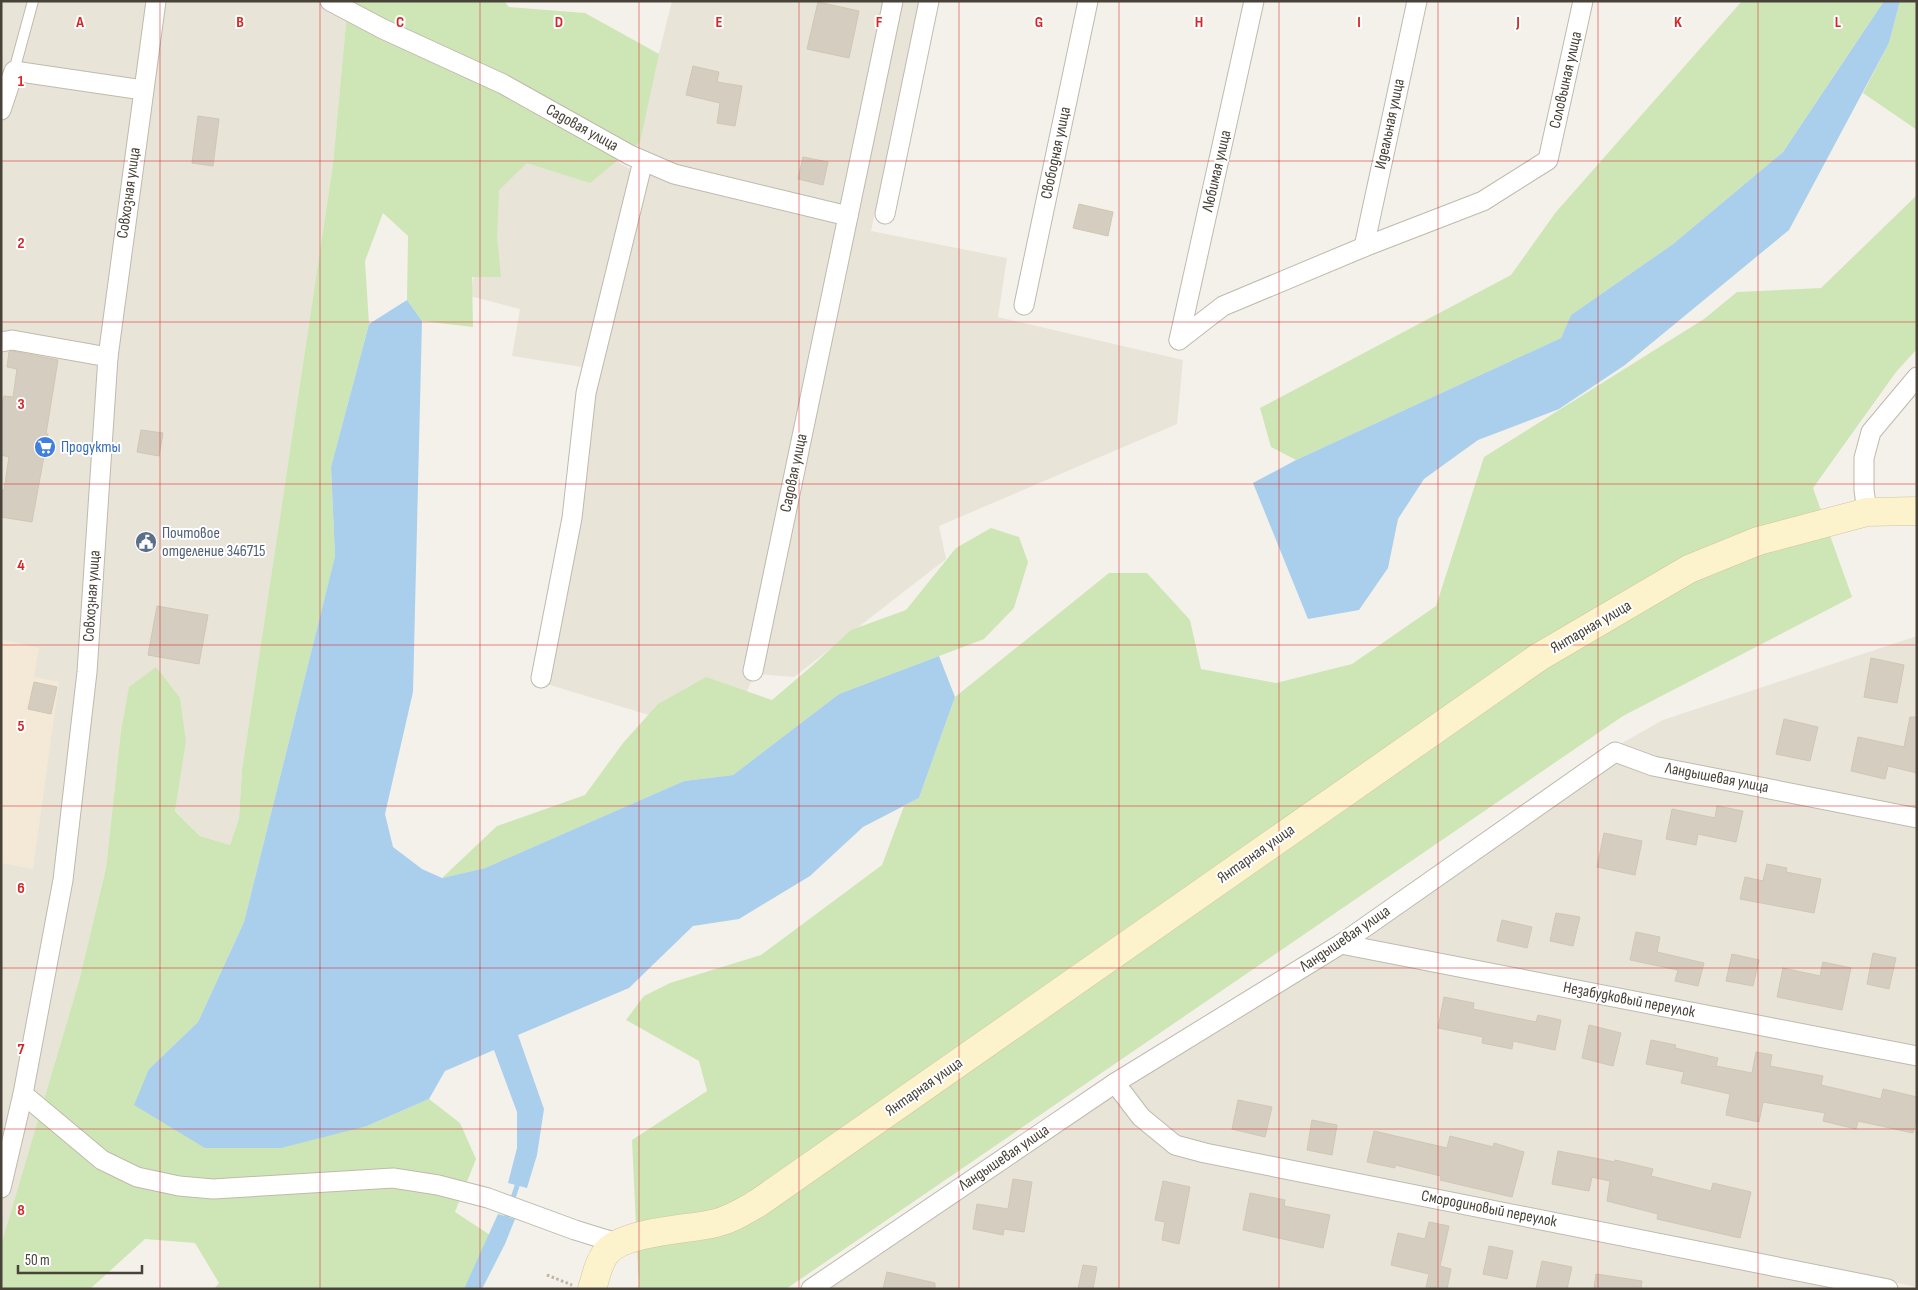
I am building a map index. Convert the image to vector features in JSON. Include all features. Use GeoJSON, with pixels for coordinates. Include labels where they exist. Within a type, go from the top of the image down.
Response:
{"type":"FeatureCollection","features":[{"type":"Feature","properties":{"kind":"street","name":"Совхозная улица"},"geometry":{"type":"LineString","coordinates":[[1,1188],[23,1094],[63,880],[87,672],[108,357],[156,1]]}},
{"type":"Feature","properties":{"kind":"street","name":"Садовая улица"},"geometry":{"type":"LineString","coordinates":[[330,1],[383,29],[503,84],[630,155],[674,174],[848,216]]}},
{"type":"Feature","properties":{"kind":"street","name":"Садовая улица"},"geometry":{"type":"LineString","coordinates":[[753,671],[893,1]]}},
{"type":"Feature","properties":{"kind":"street"},"geometry":{"type":"LineString","coordinates":[[885,214],[929,1]]}},
{"type":"Feature","properties":{"kind":"street","name":"Свободная улица"},"geometry":{"type":"LineString","coordinates":[[1024,305],[1088,1]]}},
{"type":"Feature","properties":{"kind":"street","name":"Любимая улица"},"geometry":{"type":"LineString","coordinates":[[1254,1],[1179,340],[1224,306],[1364,247]]}},
{"type":"Feature","properties":{"kind":"street","name":"Идеальная улица"},"geometry":{"type":"LineString","coordinates":[[1364,247],[1417,1]]}},
{"type":"Feature","properties":{"kind":"street","name":"Соловьиная улица"},"geometry":{"type":"LineString","coordinates":[[1364,247],[1483,201],[1548,160],[1583,1]]}},
{"type":"Feature","properties":{"kind":"street"},"geometry":{"type":"LineString","coordinates":[[1,110],[14,71],[143,90]]}},
{"type":"Feature","properties":{"kind":"street"},"geometry":{"type":"LineString","coordinates":[[541,678],[572,518],[586,394],[643,161]]}},
{"type":"Feature","properties":{"kind":"street"},"geometry":{"type":"LineString","coordinates":[[1,342],[12,340],[108,357]]}},
{"type":"Feature","properties":{"kind":"street"},"geometry":{"type":"LineString","coordinates":[[1867,512],[1864,490],[1864,458],[1871,432],[1917,377]]}},
{"type":"Feature","properties":{"kind":"street","name":"Янтарная улица"},"geometry":{"type":"LineString","coordinates":[[618,1243],[633,1237],[717,1223],[736,1216],[758,1203],[1539,657],[1690,570],[1758,541],[1867,512],[1917,510]]}},
{"type":"Feature","properties":{"kind":"street","name":"Ландышевая улица"},"geometry":{"type":"LineString","coordinates":[[811,1289],[1115,1083],[1341,944],[1615,752],[1653,766],[1917,818]]}},
{"type":"Feature","properties":{"kind":"street","name":"Незабудковый переулок"},"geometry":{"type":"LineString","coordinates":[[1341,944],[1917,1056]]}},
{"type":"Feature","properties":{"kind":"street","name":"Смородиновый переулок"},"geometry":{"type":"LineString","coordinates":[[1115,1083],[1141,1117],[1175,1145],[1205,1153],[1888,1289]]}},
{"type":"Feature","properties":{"kind":"street"},"geometry":{"type":"LineString","coordinates":[[23,1094],[102,1160],[137,1177],[170,1184],[213,1189],[393,1178],[438,1184],[488,1198],[575,1230],[618,1243]]}},
{"type":"Feature","properties":{"kind":"street"},"geometry":{"type":"LineString","coordinates":[[582,1287],[599,1266],[606,1253],[618,1243]]}},
{"type":"Feature","properties":{"kind":"lane"},"geometry":{"type":"LineString","coordinates":[[14,71],[33,1]]}},
{"type":"Feature","properties":{"kind":"path"},"geometry":{"type":"LineString","coordinates":[[547,1275],[582,1287]]}},
{"type":"Feature","properties":{"kind":"shaded area"},"geometry":{"type":"Polygon","coordinates":[[[1,1],[348,1],[333,164],[242,770],[239,818],[230,845],[200,836],[175,810],[186,742],[129,688],[121,730],[106,868],[79,981],[1,1245],[1,1]]]}},
{"type":"Feature","properties":{"kind":"shaded area"},"geometry":{"type":"Polygon","coordinates":[[[672,1],[920,1],[871,231],[1007,258],[998,317],[1183,360],[1177,424],[939,526],[946,559],[794,677],[755,674],[744,697],[682,725],[540,682],[566,540],[582,367],[512,356],[520,309],[470,296],[505,97],[630,169],[672,1]]]}},
{"type":"Feature","properties":{"kind":"shaded area"},"geometry":{"type":"Polygon","coordinates":[[[1917,636],[1917,813],[1653,762],[1615,747],[1663,720],[1917,636]]]}},
{"type":"Feature","properties":{"kind":"shaded area"},"geometry":{"type":"Polygon","coordinates":[[[1,639],[39,648],[34,677],[59,682],[33,869],[1,863],[1,639]]]}},
{"type":"Feature","properties":{"kind":"shaded area"},"geometry":{"type":"Polygon","coordinates":[[[1609,756],[1917,824],[1917,1049],[1353,938],[1609,756]]]}},
{"type":"Feature","properties":{"kind":"shaded area"},"geometry":{"type":"Polygon","coordinates":[[[1334,950],[1917,1066],[1917,1287],[1180,1140],[1148,1115],[1122,1078],[1334,950]]]}},
{"type":"Feature","properties":{"kind":"shaded area"},"geometry":{"type":"Polygon","coordinates":[[[1107,1086],[1176,1151],[1857,1289],[810,1289],[1107,1086]]]}},
{"type":"Feature","properties":{"kind":"green space"},"geometry":{"type":"Polygon","coordinates":[[[348,1],[504,1],[509,7],[585,13],[659,54],[640,142],[590,183],[527,163],[499,190],[497,236],[501,277],[472,277],[473,327],[422,321],[407,300],[408,236],[383,213],[365,261],[369,324],[331,467],[335,556],[244,922],[198,1022],[149,1069],[367,1126],[429,1099],[460,1123],[476,1159],[455,1212],[490,1235],[464,1289],[214,1289],[219,1283],[195,1243],[145,1239],[90,1289],[1,1289],[1,1245],[79,981],[106,868],[121,730],[129,687],[156,667],[180,698],[186,742],[175,811],[200,836],[230,845],[239,818],[242,770],[333,164],[348,1]]]}},
{"type":"Feature","properties":{"kind":"green space"},"geometry":{"type":"Polygon","coordinates":[[[1742,1],[1884,1],[1783,152],[1673,244],[1571,315],[1561,338],[1296,460],[1271,447],[1260,408],[1511,275],[1556,212],[1742,1]]]}},
{"type":"Feature","properties":{"kind":"green space"},"geometry":{"type":"Polygon","coordinates":[[[1900,1],[1917,1],[1917,130],[1863,93],[1889,43],[1900,1]]]}},
{"type":"Feature","properties":{"kind":"green space"},"geometry":{"type":"Polygon","coordinates":[[[1917,195],[1917,349],[1896,372],[1813,488],[1852,597],[1623,716],[786,1289],[639,1289],[632,1140],[707,1091],[699,1061],[626,1020],[644,996],[670,983],[761,955],[882,865],[904,806],[919,798],[955,697],[1109,573],[1147,573],[1190,620],[1201,669],[1276,683],[1352,664],[1436,606],[1484,457],[1704,319],[1737,292],[1821,288],[1917,195]]]}},
{"type":"Feature","properties":{"kind":"green space"},"geometry":{"type":"Polygon","coordinates":[[[991,528],[1019,537],[1028,562],[1014,608],[984,639],[839,694],[733,775],[684,781],[485,868],[442,878],[497,826],[585,795],[623,743],[658,704],[706,677],[772,700],[851,630],[906,610],[956,548],[991,528]]]}},
{"type":"Feature","properties":{"kind":"water"},"geometry":{"type":"Polygon","coordinates":[[[1884,1],[1900,1],[1889,43],[1789,230],[1625,365],[1559,409],[1478,440],[1424,479],[1398,519],[1388,568],[1359,610],[1308,619],[1253,483],[1296,460],[1561,338],[1571,315],[1673,244],[1783,152],[1884,1]]]}},
{"type":"Feature","properties":{"kind":"water"},"geometry":{"type":"Polygon","coordinates":[[[407,300],[422,321],[413,692],[385,814],[393,847],[422,869],[442,878],[485,868],[684,781],[733,775],[839,694],[939,656],[955,697],[919,798],[863,827],[810,876],[739,919],[693,926],[629,988],[518,1035],[544,1109],[537,1155],[527,1188],[508,1183],[517,1148],[517,1112],[494,1050],[445,1071],[429,1099],[367,1126],[281,1148],[205,1148],[134,1105],[149,1069],[198,1022],[244,922],[335,556],[331,467],[369,324],[407,300]]]}},
{"type":"Feature","properties":{"kind":"water"},"geometry":{"type":"Polygon","coordinates":[[[498,1214],[515,1219],[505,1244],[482,1289],[464,1289],[498,1214]]]}},
{"type":"Feature","properties":{"kind":"building"},"geometry":{"type":"Polygon","coordinates":[[[818,2],[859,11],[849,58],[807,49],[818,2]]]}},
{"type":"Feature","properties":{"kind":"building"},"geometry":{"type":"Polygon","coordinates":[[[693,66],[719,72],[717,82],[742,86],[735,126],[717,123],[720,103],[686,95],[693,66]]]}},
{"type":"Feature","properties":{"kind":"building"},"geometry":{"type":"Polygon","coordinates":[[[198,116],[219,119],[213,166],[192,163],[198,116]]]}},
{"type":"Feature","properties":{"kind":"building"},"geometry":{"type":"Polygon","coordinates":[[[803,157],[828,162],[823,185],[798,179],[803,157]]]}},
{"type":"Feature","properties":{"kind":"building"},"geometry":{"type":"Polygon","coordinates":[[[1079,204],[1113,212],[1108,236],[1073,228],[1079,204]]]}},
{"type":"Feature","properties":{"kind":"building"},"geometry":{"type":"Polygon","coordinates":[[[9,352],[58,360],[46,434],[48,434],[32,522],[1,517],[1,490],[4,490],[9,457],[1,455],[1,411],[4,396],[13,397],[17,369],[7,367],[9,352]]]}},
{"type":"Feature","properties":{"kind":"building"},"geometry":{"type":"Polygon","coordinates":[[[141,430],[163,433],[159,456],[137,452],[141,430]]]}},
{"type":"Feature","properties":{"kind":"building"},"geometry":{"type":"Polygon","coordinates":[[[157,606],[208,615],[199,664],[148,655],[157,606]]]}},
{"type":"Feature","properties":{"kind":"building"},"geometry":{"type":"Polygon","coordinates":[[[1871,658],[1904,665],[1897,703],[1864,697],[1871,658]]]}},
{"type":"Feature","properties":{"kind":"building"},"geometry":{"type":"Polygon","coordinates":[[[34,682],[57,687],[51,714],[28,709],[34,682]]]}},
{"type":"Feature","properties":{"kind":"building"},"geometry":{"type":"Polygon","coordinates":[[[1910,717],[1917,717],[1917,773],[1888,766],[1885,779],[1851,771],[1858,737],[1904,747],[1910,717]]]}},
{"type":"Feature","properties":{"kind":"building"},"geometry":{"type":"Polygon","coordinates":[[[1784,719],[1818,727],[1810,761],[1776,754],[1784,719]]]}},
{"type":"Feature","properties":{"kind":"building"},"geometry":{"type":"Polygon","coordinates":[[[1717,806],[1743,811],[1736,842],[1698,834],[1696,845],[1666,839],[1672,809],[1715,818],[1717,806]]]}},
{"type":"Feature","properties":{"kind":"building"},"geometry":{"type":"Polygon","coordinates":[[[1604,833],[1642,841],[1635,875],[1597,867],[1604,833]]]}},
{"type":"Feature","properties":{"kind":"building"},"geometry":{"type":"Polygon","coordinates":[[[1767,864],[1787,868],[1786,872],[1821,879],[1814,913],[1740,899],[1745,877],[1763,881],[1767,864]]]}},
{"type":"Feature","properties":{"kind":"building"},"geometry":{"type":"Polygon","coordinates":[[[1556,913],[1580,917],[1573,946],[1550,941],[1556,913]]]}},
{"type":"Feature","properties":{"kind":"building"},"geometry":{"type":"Polygon","coordinates":[[[1502,920],[1532,927],[1527,948],[1497,941],[1502,920]]]}},
{"type":"Feature","properties":{"kind":"building"},"geometry":{"type":"Polygon","coordinates":[[[1636,932],[1660,937],[1657,952],[1704,963],[1698,986],[1675,981],[1678,970],[1630,960],[1636,932]]]}},
{"type":"Feature","properties":{"kind":"building"},"geometry":{"type":"Polygon","coordinates":[[[1873,953],[1896,958],[1889,989],[1867,984],[1873,953]]]}},
{"type":"Feature","properties":{"kind":"building"},"geometry":{"type":"Polygon","coordinates":[[[1732,954],[1759,960],[1753,986],[1726,981],[1732,954]]]}},
{"type":"Feature","properties":{"kind":"building"},"geometry":{"type":"Polygon","coordinates":[[[1823,962],[1851,968],[1842,1010],[1777,997],[1783,968],[1820,976],[1823,962]]]}},
{"type":"Feature","properties":{"kind":"building"},"geometry":{"type":"Polygon","coordinates":[[[1444,997],[1474,1003],[1473,1009],[1536,1022],[1538,1015],[1561,1020],[1555,1050],[1513,1041],[1512,1049],[1482,1043],[1483,1037],[1438,1028],[1444,997]]]}},
{"type":"Feature","properties":{"kind":"building"},"geometry":{"type":"Polygon","coordinates":[[[1589,1025],[1621,1033],[1613,1066],[1582,1058],[1589,1025]]]}},
{"type":"Feature","properties":{"kind":"building"},"geometry":{"type":"Polygon","coordinates":[[[1651,1040],[1676,1045],[1675,1048],[1718,1058],[1716,1066],[1752,1073],[1756,1052],[1772,1055],[1770,1066],[1823,1076],[1821,1085],[1881,1099],[1883,1089],[1917,1097],[1917,1115],[1913,1133],[1858,1121],[1856,1129],[1823,1121],[1825,1113],[1763,1102],[1759,1122],[1726,1115],[1730,1094],[1681,1083],[1684,1072],[1646,1064],[1651,1040]]]}},
{"type":"Feature","properties":{"kind":"building"},"geometry":{"type":"Polygon","coordinates":[[[1238,1100],[1272,1107],[1265,1137],[1232,1129],[1238,1100]]]}},
{"type":"Feature","properties":{"kind":"building"},"geometry":{"type":"Polygon","coordinates":[[[1312,1120],[1337,1125],[1332,1155],[1307,1150],[1312,1120]]]}},
{"type":"Feature","properties":{"kind":"building"},"geometry":{"type":"Polygon","coordinates":[[[1374,1131],[1447,1148],[1450,1136],[1493,1147],[1494,1143],[1524,1152],[1512,1197],[1440,1180],[1441,1176],[1395,1165],[1395,1168],[1367,1162],[1374,1131]]]}},
{"type":"Feature","properties":{"kind":"building"},"geometry":{"type":"Polygon","coordinates":[[[1558,1151],[1615,1162],[1615,1160],[1653,1169],[1651,1176],[1711,1191],[1713,1183],[1751,1192],[1740,1238],[1657,1219],[1658,1214],[1607,1201],[1610,1181],[1592,1177],[1589,1191],[1552,1184],[1558,1151]]]}},
{"type":"Feature","properties":{"kind":"building"},"geometry":{"type":"Polygon","coordinates":[[[1013,1179],[1032,1182],[1024,1232],[1004,1229],[1003,1235],[973,1229],[977,1204],[1008,1209],[1013,1179]]]}},
{"type":"Feature","properties":{"kind":"building"},"geometry":{"type":"Polygon","coordinates":[[[1163,1181],[1190,1187],[1179,1244],[1162,1240],[1165,1222],[1155,1220],[1163,1181]]]}},
{"type":"Feature","properties":{"kind":"building"},"geometry":{"type":"Polygon","coordinates":[[[1250,1193],[1285,1200],[1284,1206],[1330,1215],[1323,1248],[1243,1230],[1250,1193]]]}},
{"type":"Feature","properties":{"kind":"building"},"geometry":{"type":"Polygon","coordinates":[[[1429,1222],[1449,1226],[1440,1266],[1451,1269],[1447,1289],[1426,1287],[1429,1274],[1391,1265],[1398,1233],[1425,1239],[1429,1222]]]}},
{"type":"Feature","properties":{"kind":"building"},"geometry":{"type":"Polygon","coordinates":[[[1489,1246],[1513,1251],[1507,1279],[1483,1274],[1489,1246]]]}},
{"type":"Feature","properties":{"kind":"building"},"geometry":{"type":"Polygon","coordinates":[[[1542,1261],[1572,1267],[1567,1289],[1536,1289],[1542,1261]]]}},
{"type":"Feature","properties":{"kind":"building"},"geometry":{"type":"Polygon","coordinates":[[[1083,1265],[1097,1267],[1093,1289],[1078,1289],[1083,1265]]]}},
{"type":"Feature","properties":{"kind":"building"},"geometry":{"type":"Polygon","coordinates":[[[887,1272],[935,1283],[935,1289],[883,1289],[887,1272]]]}},
{"type":"Feature","properties":{"kind":"building"},"geometry":{"type":"Polygon","coordinates":[[[1596,1274],[1642,1281],[1641,1289],[1594,1289],[1596,1274]]]}},
{"type":"Feature","properties":{"kind":"waterway"},"geometry":{"type":"LineString","coordinates":[[505,1222],[519,1180]]}},
{"type":"Feature","properties":{"kind":"place","name":"Продукты"},"geometry":{"type":"Point","coordinates":[45,447]}},
{"type":"Feature","properties":{"kind":"place","name":"Почтовое отделение 346715"},"geometry":{"type":"Point","coordinates":[146,542]}}]}
